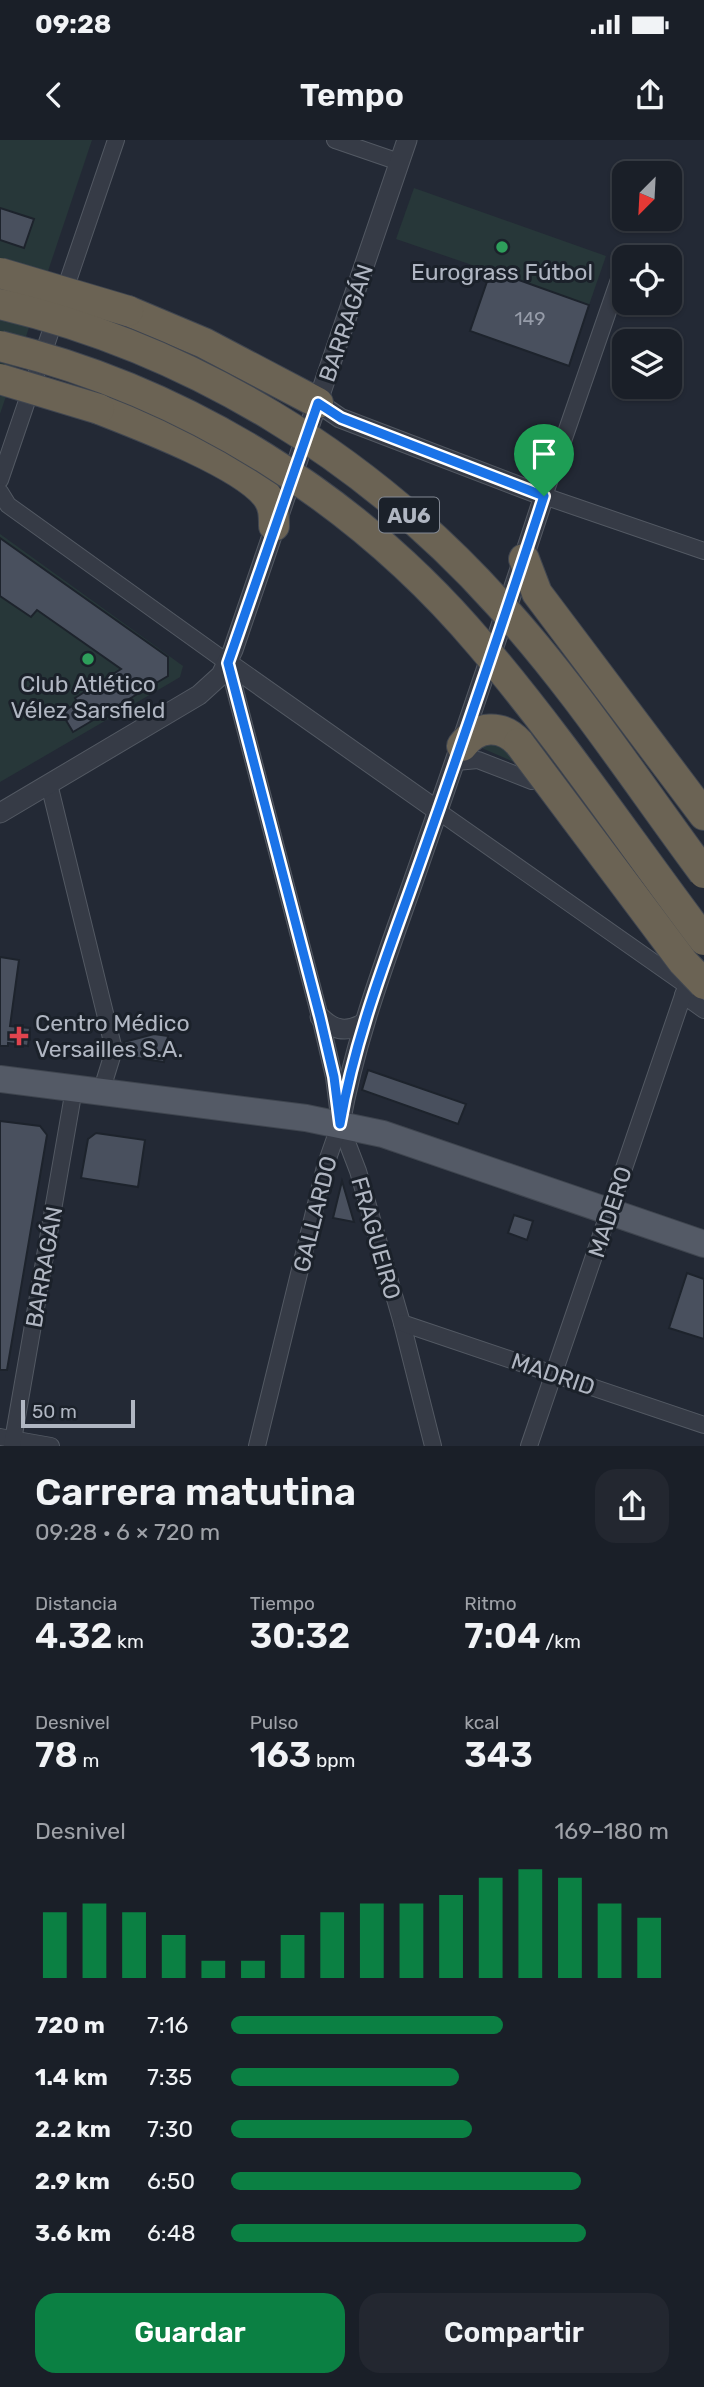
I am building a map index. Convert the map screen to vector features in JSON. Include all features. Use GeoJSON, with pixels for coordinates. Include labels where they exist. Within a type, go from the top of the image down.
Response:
{"type":"FeatureCollection","features":[{"type":"Feature","properties":{"kind":"highway"},"geometry":{"type":"LineString","coordinates":[[0,273],[128,311],[204,343],[318,403]]}},
{"type":"Feature","properties":{"kind":"highway","name":"AU6"},"geometry":{"type":"LineString","coordinates":[[0,304],[93,332],[210,382],[283,422],[373,485],[459,561],[541,653],[704,873]]}},
{"type":"Feature","properties":{"kind":"highway","name":"AU6"},"geometry":{"type":"LineString","coordinates":[[0,346],[124,386],[198,420],[270,461],[352,519],[441,601],[481,644],[555,737],[704,940]]}},
{"type":"Feature","properties":{"kind":"highway"},"geometry":{"type":"LineString","coordinates":[[0,379],[99,409],[182,444],[248,479],[267,496],[274,514],[274,526]]}},
{"type":"Feature","properties":{"kind":"highway"},"geometry":{"type":"LineString","coordinates":[[524,559],[537,593],[704,815]]}},
{"type":"Feature","properties":{"kind":"highway"},"geometry":{"type":"LineString","coordinates":[[459,754],[476,732],[489,729],[505,732],[519,743],[683,962],[691,985]]}},
{"type":"Feature","properties":{"kind":"main road"},"geometry":{"type":"LineString","coordinates":[[0,1079],[340,1124],[413,1143],[704,1244]]}},
{"type":"Feature","properties":{"kind":"street"},"geometry":{"type":"LineString","coordinates":[[0,480],[116,140]]}},
{"type":"Feature","properties":{"kind":"street"},"geometry":{"type":"LineString","coordinates":[[335,140],[399,162]]}},
{"type":"Feature","properties":{"kind":"street","name":"BARRAGÁN"},"geometry":{"type":"LineString","coordinates":[[228,663],[407,140]]}},
{"type":"Feature","properties":{"kind":"street","name":"GALLARDO"},"geometry":{"type":"LineString","coordinates":[[257,1446],[325,1167],[340,1124],[348,1078],[364,1023],[459,754],[612,300]]}},
{"type":"Feature","properties":{"kind":"street"},"geometry":{"type":"LineString","coordinates":[[318,403],[341,418],[544,496],[704,551]]}},
{"type":"Feature","properties":{"kind":"street"},"geometry":{"type":"LineString","coordinates":[[0,492],[8,505],[228,663],[691,985],[704,1010]]}},
{"type":"Feature","properties":{"kind":"street"},"geometry":{"type":"LineString","coordinates":[[0,813],[199,695],[221,675],[228,663]]}},
{"type":"Feature","properties":{"kind":"street","name":"FRAGUEIRO"},"geometry":{"type":"LineString","coordinates":[[228,663],[320,1017],[334,1077],[340,1124],[358,1171],[402,1323],[433,1446]]}},
{"type":"Feature","properties":{"kind":"street"},"geometry":{"type":"LineString","coordinates":[[459,754],[532,781]]}},
{"type":"Feature","properties":{"kind":"street"},"geometry":{"type":"LineString","coordinates":[[49,784],[114,1050],[100,1092]]}},
{"type":"Feature","properties":{"kind":"street","name":"MADERO"},"geometry":{"type":"LineString","coordinates":[[529,1446],[691,985]]}},
{"type":"Feature","properties":{"kind":"street"},"geometry":{"type":"LineString","coordinates":[[320,1017],[329,1026],[341,1030],[353,1030],[364,1023]]}},
{"type":"Feature","properties":{"kind":"street","name":"BARRAGÁN"},"geometry":{"type":"LineString","coordinates":[[8,1440],[74,1089]]}},
{"type":"Feature","properties":{"kind":"street","name":"MADRID"},"geometry":{"type":"LineString","coordinates":[[402,1323],[704,1425]]}},
{"type":"Feature","properties":{"kind":"street"},"geometry":{"type":"LineString","coordinates":[[8,1440],[51,1446]]}},
{"type":"Feature","properties":{"kind":"shaded area"},"geometry":{"type":"Polygon","coordinates":[[[0,140],[92,140],[0,414],[0,140]]]}},
{"type":"Feature","properties":{"kind":"shaded area","name":"Eurograss Fútbol"},"geometry":{"type":"Polygon","coordinates":[[[414,188],[606,256],[589,305],[396,239],[414,188]]]}},
{"type":"Feature","properties":{"kind":"shaded area","name":"Club Atlético Vélez Sarsfield"},"geometry":{"type":"Polygon","coordinates":[[[0,534],[183,666],[180,677],[0,782],[0,534]]]}},
{"type":"Feature","properties":{"kind":"shaded area"},"geometry":{"type":"Polygon","coordinates":[[[492,737],[530,769],[477,746],[492,737]]]}},
{"type":"Feature","properties":{"kind":"building"},"geometry":{"type":"Polygon","coordinates":[[[0,208],[34,219],[24,248],[0,240],[0,208]]]}},
{"type":"Feature","properties":{"kind":"building"},"geometry":{"type":"Polygon","coordinates":[[[491,270],[589,305],[569,366],[470,331],[491,270]]]}},
{"type":"Feature","properties":{"kind":"building"},"geometry":{"type":"Polygon","coordinates":[[[0,538],[168,657],[168,676],[73,732],[61,712],[78,703],[75,698],[121,669],[37,610],[31,617],[0,596],[0,538]]]}},
{"type":"Feature","properties":{"kind":"building"},"geometry":{"type":"Polygon","coordinates":[[[0,957],[19,960],[10,1026],[30,1028],[28,1046],[8,1043],[8,1046],[0,1046],[0,957]]]}},
{"type":"Feature","properties":{"kind":"building"},"geometry":{"type":"Polygon","coordinates":[[[154,1034],[168,1036],[164,1062],[132,1057],[127,1052],[124,1042],[154,1034]]]}},
{"type":"Feature","properties":{"kind":"building"},"geometry":{"type":"Polygon","coordinates":[[[368,1070],[466,1104],[458,1124],[362,1090],[368,1070]]]}},
{"type":"Feature","properties":{"kind":"building"},"geometry":{"type":"Polygon","coordinates":[[[0,1121],[40,1126],[47,1135],[7,1370],[0,1370],[0,1121]]]}},
{"type":"Feature","properties":{"kind":"building"},"geometry":{"type":"Polygon","coordinates":[[[96,1133],[145,1140],[138,1187],[81,1178],[88,1139],[96,1133]]]}},
{"type":"Feature","properties":{"kind":"building"},"geometry":{"type":"Polygon","coordinates":[[[342,1181],[354,1222],[333,1218],[342,1181]]]}},
{"type":"Feature","properties":{"kind":"building"},"geometry":{"type":"Polygon","coordinates":[[[514,1215],[533,1221],[527,1240],[508,1233],[514,1215]]]}},
{"type":"Feature","properties":{"kind":"building"},"geometry":{"type":"Polygon","coordinates":[[[687,1273],[704,1279],[704,1339],[669,1328],[687,1273]]]}},
{"type":"Feature","properties":{"kind":"place","name":"Eurograss Fútbol"},"geometry":{"type":"Point","coordinates":[502,247]}},
{"type":"Feature","properties":{"kind":"place","name":"Club Atlético Vélez Sarsfield"},"geometry":{"type":"Point","coordinates":[88,659]}},
{"type":"Feature","properties":{"kind":"place","name":"Centro Médico Versailles S.A."},"geometry":{"type":"Point","coordinates":[19,1036]}},
{"type":"Feature","properties":{"kind":"route"},"geometry":{"type":"LineString","coordinates":[[318,403],[341,418],[544,496],[462,746],[364,1023],[348,1078],[340,1124],[334,1077],[320,1017],[228,663],[318,403]]}}]}
